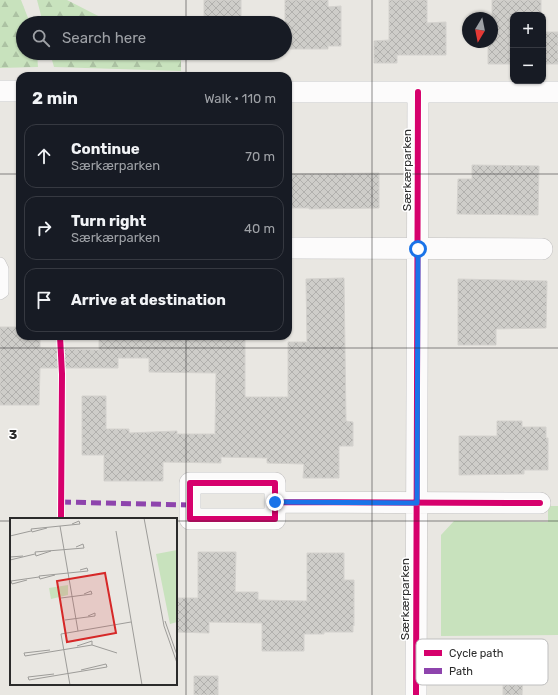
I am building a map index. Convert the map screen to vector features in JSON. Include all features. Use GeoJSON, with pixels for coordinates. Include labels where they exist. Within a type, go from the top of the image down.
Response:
{"type":"FeatureCollection","features":[{"type":"Feature","properties":{"kind":"street"},"geometry":{"type":"LineString","coordinates":[[0,91],[16,91]]}},
{"type":"Feature","properties":{"kind":"street"},"geometry":{"type":"LineString","coordinates":[[292,92],[558,92]]}},
{"type":"Feature","properties":{"kind":"street","name":"Særkærparken"},"geometry":{"type":"LineString","coordinates":[[416,639],[418,92]]}},
{"type":"Feature","properties":{"kind":"street"},"geometry":{"type":"LineString","coordinates":[[292,248],[542,249]]}},
{"type":"Feature","properties":{"kind":"street"},"geometry":{"type":"LineString","coordinates":[[275,502],[540,503]]}},
{"type":"Feature","properties":{"kind":"street","name":"Særkærparken"},"geometry":{"type":"LineString","coordinates":[[416,685],[416,695]]}},
{"type":"Feature","properties":{"kind":"lane"},"geometry":{"type":"LineString","coordinates":[[0,263],[3,269],[3,292],[0,294]]}},
{"type":"Feature","properties":{"kind":"green space"},"geometry":{"type":"Polygon","coordinates":[[[0,0],[21,0],[27,16],[16,16],[16,60],[38,60],[38,67],[0,68],[0,0]]]}},
{"type":"Feature","properties":{"kind":"green space"},"geometry":{"type":"Polygon","coordinates":[[[37,0],[67,0],[98,16],[41,16],[37,0]]]}},
{"type":"Feature","properties":{"kind":"green space"},"geometry":{"type":"Polygon","coordinates":[[[52,60],[181,60],[181,71],[54,67],[52,60]]]}},
{"type":"Feature","properties":{"kind":"green space"},"geometry":{"type":"Polygon","coordinates":[[[548,506],[558,506],[558,635],[441,636],[441,535],[454,521],[548,522],[548,506]]]}},
{"type":"Feature","properties":{"kind":"building"},"geometry":{"type":"Polygon","coordinates":[[[204,0],[241,0],[241,16],[204,16],[204,0]]]}},
{"type":"Feature","properties":{"kind":"building"},"geometry":{"type":"Polygon","coordinates":[[[285,0],[328,0],[328,7],[341,6],[341,46],[328,46],[328,49],[292,49],[292,16],[285,16],[285,0]]]}},
{"type":"Feature","properties":{"kind":"building"},"geometry":{"type":"Polygon","coordinates":[[[389,0],[427,0],[427,23],[446,22],[446,55],[397,55],[397,63],[374,63],[374,41],[389,40],[389,0]]]}},
{"type":"Feature","properties":{"kind":"building"},"geometry":{"type":"Polygon","coordinates":[[[492,0],[541,0],[541,12],[510,12],[510,64],[488,64],[488,48],[498,48],[498,12],[492,12],[492,0]]]}},
{"type":"Feature","properties":{"kind":"building"},"geometry":{"type":"Polygon","coordinates":[[[546,32],[558,32],[558,64],[546,64],[546,32]]]}},
{"type":"Feature","properties":{"kind":"building"},"geometry":{"type":"Polygon","coordinates":[[[472,165],[539,166],[538,215],[457,214],[458,179],[472,179],[472,165]]]}},
{"type":"Feature","properties":{"kind":"building"},"geometry":{"type":"Polygon","coordinates":[[[379,173],[379,208],[292,208],[292,174],[379,173]]]}},
{"type":"Feature","properties":{"kind":"building"},"geometry":{"type":"Polygon","coordinates":[[[344,278],[346,421],[353,422],[353,446],[339,446],[339,478],[303,478],[304,464],[267,463],[267,458],[221,457],[221,463],[163,462],[163,481],[104,481],[104,455],[82,455],[82,396],[106,396],[106,429],[129,429],[129,433],[177,431],[177,434],[215,434],[216,373],[149,372],[149,358],[118,358],[118,368],[40,368],[39,405],[0,405],[0,327],[16,327],[16,340],[40,340],[40,348],[99,350],[99,340],[245,340],[245,397],[288,397],[288,342],[307,342],[306,279],[344,278]]]}},
{"type":"Feature","properties":{"kind":"building"},"geometry":{"type":"Polygon","coordinates":[[[458,279],[547,281],[546,328],[496,329],[496,345],[458,345],[458,279]]]}},
{"type":"Feature","properties":{"kind":"building"},"geometry":{"type":"Polygon","coordinates":[[[497,421],[522,421],[522,427],[546,427],[546,438],[548,438],[548,470],[524,470],[524,474],[459,475],[459,436],[497,436],[497,421]]]}},
{"type":"Feature","properties":{"kind":"building"},"geometry":{"type":"Polygon","coordinates":[[[198,552],[236,552],[235,592],[258,592],[258,600],[307,601],[307,553],[344,553],[344,580],[354,580],[353,632],[304,634],[304,651],[262,651],[262,623],[209,622],[209,633],[177,632],[177,598],[198,598],[198,552]]]}},
{"type":"Feature","properties":{"kind":"building"},"geometry":{"type":"Polygon","coordinates":[[[194,676],[218,676],[218,695],[194,695],[194,676]]]}},
{"type":"Feature","properties":{"kind":"building"},"geometry":{"type":"Polygon","coordinates":[[[503,685],[522,685],[522,695],[503,695],[503,685]]]}},
{"type":"Feature","properties":{"kind":"marked path"},"geometry":{"type":"LineString","coordinates":[[61,502],[190,505]]}},
{"type":"Feature","properties":{"kind":"cycle path"},"geometry":{"type":"LineString","coordinates":[[416,639],[418,92]]}},
{"type":"Feature","properties":{"kind":"cycle path"},"geometry":{"type":"LineString","coordinates":[[60,340],[62,374],[61,518]]}},
{"type":"Feature","properties":{"kind":"cycle path"},"geometry":{"type":"LineString","coordinates":[[275,502],[275,519],[190,519],[190,483],[275,483],[275,502],[540,503]]}},
{"type":"Feature","properties":{"kind":"cycle path"},"geometry":{"type":"LineString","coordinates":[[416,685],[416,695]]}},
{"type":"Feature","properties":{"kind":"route"},"geometry":{"type":"LineString","coordinates":[[275,502],[417,503],[418,249]]}}]}
